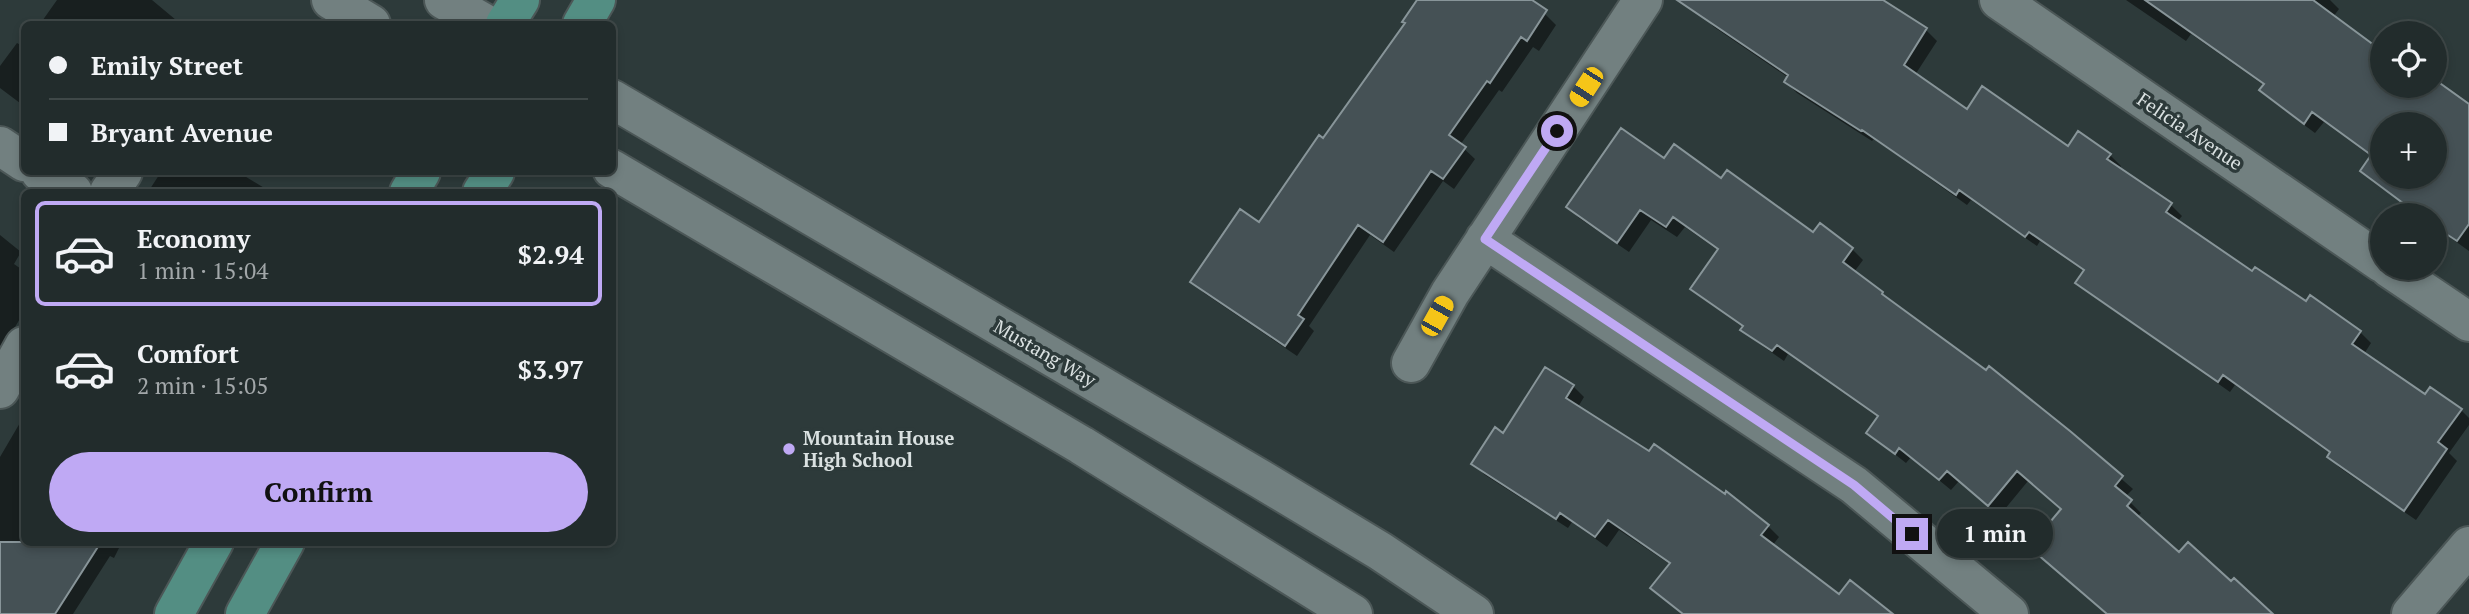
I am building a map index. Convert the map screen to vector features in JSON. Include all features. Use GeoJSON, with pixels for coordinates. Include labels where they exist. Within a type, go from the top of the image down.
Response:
{"type":"FeatureCollection","features":[{"type":"Feature","properties":{"kind":"main road"},"geometry":{"type":"LineString","coordinates":[[507,21],[520,0]]}},
{"type":"Feature","properties":{"kind":"main road"},"geometry":{"type":"LineString","coordinates":[[584,21],[596,0]]}},
{"type":"Feature","properties":{"kind":"main road"},"geometry":{"type":"LineString","coordinates":[[174,614],[212,546]]}},
{"type":"Feature","properties":{"kind":"main road"},"geometry":{"type":"LineString","coordinates":[[253,604],[283,546]]}},
{"type":"Feature","properties":{"kind":"street"},"geometry":{"type":"LineString","coordinates":[[331,0],[366,21]]}},
{"type":"Feature","properties":{"kind":"street"},"geometry":{"type":"LineString","coordinates":[[444,0],[481,21]]}},
{"type":"Feature","properties":{"kind":"street"},"geometry":{"type":"LineString","coordinates":[[1411,363],[1450,293],[1643,0]]}},
{"type":"Feature","properties":{"kind":"street","name":"Felicia Avenue"},"geometry":{"type":"LineString","coordinates":[[1999,0],[2370,255]]}},
{"type":"Feature","properties":{"kind":"street","name":"Mustang Way"},"geometry":{"type":"LineString","coordinates":[[616,101],[1262,480],[1380,551],[1474,614]]}},
{"type":"Feature","properties":{"kind":"street"},"geometry":{"type":"LineString","coordinates":[[0,146],[21,160]]}},
{"type":"Feature","properties":{"kind":"street"},"geometry":{"type":"LineString","coordinates":[[616,171],[1081,445],[1353,614]]}},
{"type":"Feature","properties":{"kind":"street"},"geometry":{"type":"LineString","coordinates":[[45,175],[68,189]]}},
{"type":"Feature","properties":{"kind":"street"},"geometry":{"type":"LineString","coordinates":[[1485,239],[1854,485],[2009,614]]}},
{"type":"Feature","properties":{"kind":"street"},"geometry":{"type":"LineString","coordinates":[[2406,280],[2469,323]]}},
{"type":"Feature","properties":{"kind":"street"},"geometry":{"type":"LineString","coordinates":[[0,389],[21,351]]}},
{"type":"Feature","properties":{"kind":"street"},"geometry":{"type":"LineString","coordinates":[[2411,614],[2469,546]]}},
{"type":"Feature","properties":{"kind":"building"},"geometry":{"type":"Polygon","coordinates":[[[1417,0],[1532,0],[1547,10],[1527,41],[1521,37],[1490,83],[1487,81],[1449,135],[1466,147],[1443,179],[1431,171],[1383,242],[1358,225],[1298,315],[1304,319],[1285,346],[1190,282],[1240,209],[1259,222],[1319,135],[1323,138],[1405,23],[1402,22],[1417,0]]]}},
{"type":"Feature","properties":{"kind":"building"},"geometry":{"type":"Polygon","coordinates":[[[1677,0],[1883,0],[1927,28],[1904,65],[1967,109],[1982,86],[2068,146],[2078,131],[2111,154],[2107,159],[2172,203],[2166,212],[2252,271],[2255,267],[2306,301],[2310,295],[2361,331],[2352,344],[2425,394],[2430,387],[2462,409],[2438,442],[2447,449],[2404,511],[2327,457],[2330,452],[2223,375],[2218,382],[2075,283],[2084,270],[2029,232],[2025,237],[1959,190],[1956,195],[1862,130],[1784,82],[1788,75],[1677,0]]]}},
{"type":"Feature","properties":{"kind":"building"},"geometry":{"type":"Polygon","coordinates":[[[2145,0],[2313,0],[2370,42],[2370,98],[2447,98],[2447,88],[2469,104],[2469,224],[2457,241],[2447,234],[2447,203],[2403,203],[2384,189],[2447,189],[2447,112],[2370,112],[2370,154],[2312,112],[2304,124],[2259,90],[2264,84],[2145,0]]]}},
{"type":"Feature","properties":{"kind":"building"},"geometry":{"type":"Polygon","coordinates":[[[1621,128],[1664,158],[1674,144],[1721,178],[1727,170],[1813,232],[1820,223],[1853,248],[1843,262],[1986,370],[1989,366],[2070,431],[2123,476],[2115,486],[2132,500],[2127,506],[2179,552],[2188,542],[2231,581],[2234,578],[2273,614],[2107,614],[2029,547],[2061,509],[2017,471],[1988,506],[1947,471],[1939,480],[1899,448],[1895,454],[1866,433],[1878,416],[1777,345],[1772,351],[1740,330],[1743,326],[1690,289],[1718,249],[1673,217],[1666,227],[1640,210],[1617,243],[1566,207],[1621,128]]]}},
{"type":"Feature","properties":{"kind":"building"},"geometry":{"type":"Polygon","coordinates":[[[2370,156],[2370,178],[2360,171],[2370,156]]]}},
{"type":"Feature","properties":{"kind":"building"},"geometry":{"type":"Polygon","coordinates":[[[1545,367],[1574,385],[1566,398],[1649,451],[1654,444],[1725,494],[1726,491],[1769,525],[1761,535],[1839,594],[1850,580],[1893,614],[1683,614],[1650,588],[1670,563],[1608,520],[1595,537],[1560,513],[1556,519],[1471,464],[1495,427],[1503,433],[1545,367]]]}},
{"type":"Feature","properties":{"kind":"building"},"geometry":{"type":"Polygon","coordinates":[[[0,542],[21,542],[21,546],[98,546],[55,614],[0,614],[0,542]]]}},
{"type":"Feature","properties":{"kind":"place","name":"Mountain House High School"},"geometry":{"type":"Point","coordinates":[789,449]}},
{"type":"Feature","properties":{"kind":"route"},"geometry":{"type":"LineString","coordinates":[[1557,131],[1485,239],[1854,485],[1912,534]]}}]}
